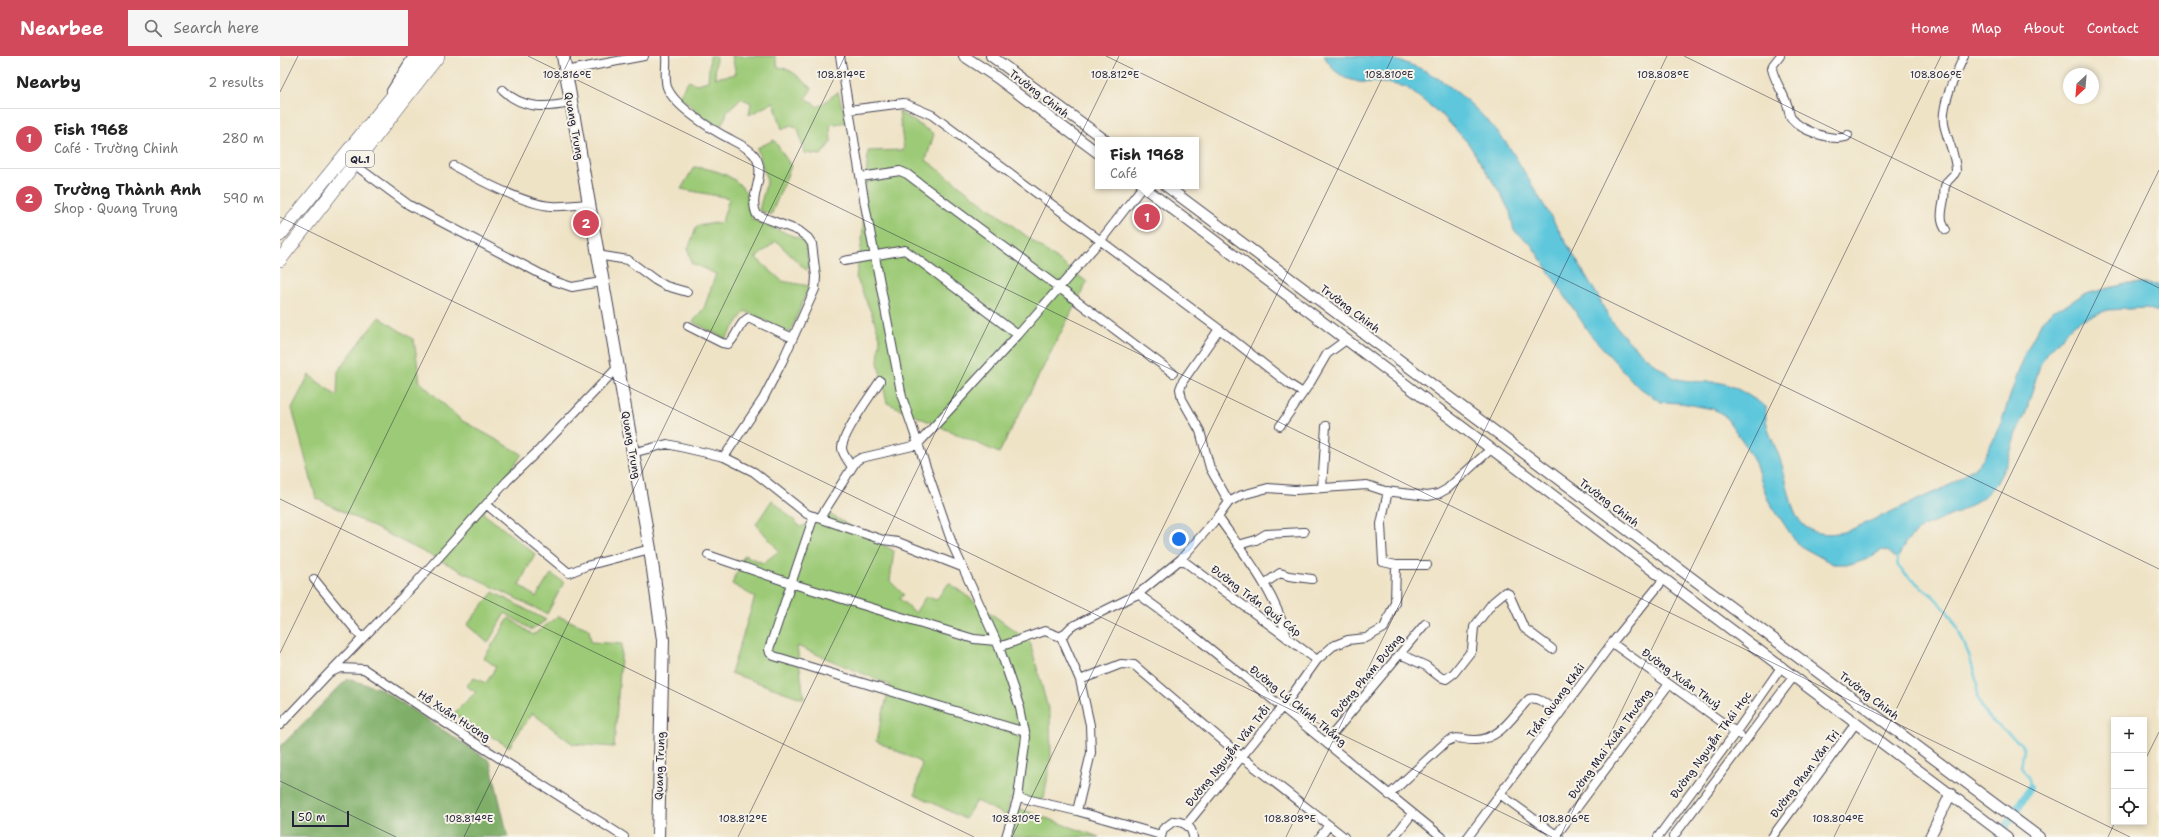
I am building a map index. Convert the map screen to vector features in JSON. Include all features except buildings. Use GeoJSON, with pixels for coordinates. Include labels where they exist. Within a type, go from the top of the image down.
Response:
{"type":"FeatureCollection","features":[{"type":"Feature","properties":{"kind":"highway","name":"QL.1"},"geometry":{"type":"LineString","coordinates":[[280,235],[425,56]]}},
{"type":"Feature","properties":{"kind":"highway","name":"QL.1"},"geometry":{"type":"LineString","coordinates":[[280,260],[438,56]]}},
{"type":"Feature","properties":{"kind":"main road","name":"Quang Trung"},"geometry":{"type":"LineString","coordinates":[[563,56],[601,282],[650,549],[664,640],[658,837]]}},
{"type":"Feature","properties":{"kind":"street"},"geometry":{"type":"LineString","coordinates":[[381,110],[398,77],[413,56]]}},
{"type":"Feature","properties":{"kind":"street"},"geometry":{"type":"LineString","coordinates":[[565,71],[644,56]]}},
{"type":"Feature","properties":{"kind":"street"},"geometry":{"type":"LineString","coordinates":[[666,56],[667,86],[673,96],[703,123],[749,150],[755,156],[760,167],[760,181],[754,203],[757,215],[799,232],[808,238],[812,244],[816,285],[793,338],[762,399],[724,458]]}},
{"type":"Feature","properties":{"kind":"street"},"geometry":{"type":"LineString","coordinates":[[840,56],[902,396],[917,445],[962,567],[997,644],[1020,708],[1025,732],[1018,797],[1006,837]]}},
{"type":"Feature","properties":{"kind":"street","name":"Trường Chinh"},"geometry":{"type":"LineString","coordinates":[[964,56],[996,77],[1095,151]]}},
{"type":"Feature","properties":{"kind":"street","name":"Trường Chinh"},"geometry":{"type":"LineString","coordinates":[[991,56],[1101,137]]}},
{"type":"Feature","properties":{"kind":"street"},"geometry":{"type":"LineString","coordinates":[[1780,56],[1773,65],[1772,69],[1791,118],[1808,131],[1839,139],[1848,135]]}},
{"type":"Feature","properties":{"kind":"street"},"geometry":{"type":"LineString","coordinates":[[1946,230],[1943,226],[1941,212],[1944,199],[1944,188],[1948,180],[1956,171],[1944,123],[1945,112],[1950,90],[1964,56]]}},
{"type":"Feature","properties":{"kind":"street"},"geometry":{"type":"LineString","coordinates":[[503,90],[525,105],[543,106],[570,103]]}},
{"type":"Feature","properties":{"kind":"street"},"geometry":{"type":"LineString","coordinates":[[849,110],[898,102],[920,108],[937,119],[1303,393]]}},
{"type":"Feature","properties":{"kind":"street"},"geometry":{"type":"LineString","coordinates":[[355,165],[409,205],[554,281],[572,287],[601,282]]}},
{"type":"Feature","properties":{"kind":"street"},"geometry":{"type":"LineString","coordinates":[[454,166],[490,185],[544,205],[555,206],[588,204]]}},
{"type":"Feature","properties":{"kind":"street"},"geometry":{"type":"LineString","coordinates":[[861,177],[900,171],[907,174],[1173,374]]}},
{"type":"Feature","properties":{"kind":"street"},"geometry":{"type":"LineString","coordinates":[[1025,732],[774,656],[770,654],[770,648],[790,583],[817,517],[852,467],[861,458],[917,445],[1018,335],[1099,241],[1141,189]]}},
{"type":"Feature","properties":{"kind":"street"},"geometry":{"type":"LineString","coordinates":[[1147,189],[2005,835],[2014,818]]}},
{"type":"Feature","properties":{"kind":"street","name":"Trường Chinh"},"geometry":{"type":"LineString","coordinates":[[1170,189],[1670,563],[2040,837]]}},
{"type":"Feature","properties":{"kind":"street"},"geometry":{"type":"LineString","coordinates":[[844,261],[875,254],[905,250],[1018,335]]}},
{"type":"Feature","properties":{"kind":"street"},"geometry":{"type":"LineString","coordinates":[[597,255],[628,260],[666,286],[687,292]]}},
{"type":"Feature","properties":{"kind":"street"},"geometry":{"type":"LineString","coordinates":[[688,326],[722,343],[728,344],[743,321],[748,318],[793,338]]}},
{"type":"Feature","properties":{"kind":"street"},"geometry":{"type":"LineString","coordinates":[[1280,426],[1303,393],[1327,354],[1344,338],[1350,324]]}},
{"type":"Feature","properties":{"kind":"street"},"geometry":{"type":"LineString","coordinates":[[1219,330],[1183,381],[1180,389],[1182,399],[1200,431],[1210,468],[1229,502]]}},
{"type":"Feature","properties":{"kind":"street"},"geometry":{"type":"LineString","coordinates":[[280,725],[487,505],[507,481],[540,450],[617,368]]}},
{"type":"Feature","properties":{"kind":"street"},"geometry":{"type":"LineString","coordinates":[[852,467],[843,452],[842,447],[845,436],[880,381]]}},
{"type":"Feature","properties":{"kind":"street"},"geometry":{"type":"LineString","coordinates":[[1322,488],[1326,426]]}},
{"type":"Feature","properties":{"kind":"street"},"geometry":{"type":"LineString","coordinates":[[632,453],[667,444],[724,458],[754,472],[807,514],[883,540],[898,542],[962,567]]}},
{"type":"Feature","properties":{"kind":"street"},"geometry":{"type":"LineString","coordinates":[[1062,637],[1071,627],[1138,594],[1181,559],[1218,518],[1229,502],[1256,490],[1268,488],[1295,490],[1367,485],[1388,491],[1420,496],[1438,494],[1447,489],[1491,449]]}},
{"type":"Feature","properties":{"kind":"street"},"geometry":{"type":"LineString","coordinates":[[1388,491],[1381,524],[1383,562],[1396,565],[1427,565]]}},
{"type":"Feature","properties":{"kind":"street"},"geometry":{"type":"LineString","coordinates":[[487,505],[569,573],[586,566],[650,549]]}},
{"type":"Feature","properties":{"kind":"street"},"geometry":{"type":"LineString","coordinates":[[1218,518],[1264,584],[1283,619],[1287,638]]}},
{"type":"Feature","properties":{"kind":"street"},"geometry":{"type":"LineString","coordinates":[[1238,545],[1256,540],[1266,534],[1304,532]]}},
{"type":"Feature","properties":{"kind":"street"},"geometry":{"type":"LineString","coordinates":[[708,555],[790,583],[974,639],[997,644],[1045,631],[1062,637],[1080,680],[1090,725],[1091,753],[1077,811]]}},
{"type":"Feature","properties":{"kind":"street","name":"Đường Trần Quý Cáp"},"geometry":{"type":"LineString","coordinates":[[1181,559],[1317,660]]}},
{"type":"Feature","properties":{"kind":"street"},"geometry":{"type":"LineString","coordinates":[[1661,577],[1670,563]]}},
{"type":"Feature","properties":{"kind":"street","name":"Đường Nguyễn Văn Trỗi"},"geometry":{"type":"LineString","coordinates":[[1187,824],[1282,707],[1317,660],[1341,643],[1348,640],[1366,638],[1384,628],[1395,602],[1396,565]]}},
{"type":"Feature","properties":{"kind":"street"},"geometry":{"type":"LineString","coordinates":[[1264,584],[1280,573],[1289,576],[1312,579]]}},
{"type":"Feature","properties":{"kind":"street","name":"Trần Quang Khải"},"geometry":{"type":"LineString","coordinates":[[1468,837],[1501,795],[1661,577]]}},
{"type":"Feature","properties":{"kind":"street"},"geometry":{"type":"LineString","coordinates":[[314,579],[362,638]]}},
{"type":"Feature","properties":{"kind":"street"},"geometry":{"type":"LineString","coordinates":[[1400,654],[1426,666],[1440,677],[1446,679],[1472,650],[1474,627],[1493,602],[1505,592],[1509,594],[1524,628],[1531,635],[1552,649]]}},
{"type":"Feature","properties":{"kind":"street","name":"Đường Lý Chính Thắng"},"geometry":{"type":"LineString","coordinates":[[1138,594],[1182,626],[1442,837]]}},
{"type":"Feature","properties":{"kind":"street","name":"Đường Phạm Đường"},"geometry":{"type":"LineString","coordinates":[[1326,742],[1425,624]]}},
{"type":"Feature","properties":{"kind":"street","name":"Đường Xuân Thuỷ"},"geometry":{"type":"LineString","coordinates":[[1612,643],[1745,739]]}},
{"type":"Feature","properties":{"kind":"street"},"geometry":{"type":"LineString","coordinates":[[1080,680],[1121,664],[1134,665],[1242,757],[1344,837]]}},
{"type":"Feature","properties":{"kind":"street","name":"Đường Nguyễn Thái Học"},"geometry":{"type":"LineString","coordinates":[[1658,837],[1736,732],[1782,666]]}},
{"type":"Feature","properties":{"kind":"street","name":"Hồ Xuân Hương"},"geometry":{"type":"LineString","coordinates":[[329,673],[340,668],[364,669],[474,742],[624,837]]}},
{"type":"Feature","properties":{"kind":"street","name":"Đường Nguyễn Thái Học"},"geometry":{"type":"LineString","coordinates":[[1672,837],[1794,676]]}},
{"type":"Feature","properties":{"kind":"street","name":"Đường Mai Xuân Thưởng"},"geometry":{"type":"LineString","coordinates":[[1557,836],[1669,684]]}},
{"type":"Feature","properties":{"kind":"street"},"geometry":{"type":"LineString","coordinates":[[1389,795],[1446,742],[1453,738],[1478,740],[1493,735],[1502,729],[1529,699],[1534,698],[1541,700],[1559,714]]}},
{"type":"Feature","properties":{"kind":"street","name":"Đường Phan Văn Trị"},"geometry":{"type":"LineString","coordinates":[[1772,837],[1856,724]]}},
{"type":"Feature","properties":{"kind":"street"},"geometry":{"type":"LineString","coordinates":[[1930,837],[1951,793]]}},
{"type":"Feature","properties":{"kind":"street"},"geometry":{"type":"LineString","coordinates":[[1501,795],[1557,836]]}},
{"type":"Feature","properties":{"kind":"street"},"geometry":{"type":"LineString","coordinates":[[1018,797],[1077,811],[1161,836],[1163,829],[1174,821],[1187,824],[1191,829],[1193,837]]}},
{"type":"Feature","properties":{"kind":"street"},"geometry":{"type":"LineString","coordinates":[[1394,837],[1412,814]]}},
{"type":"Feature","properties":{"kind":"street"},"geometry":{"type":"LineString","coordinates":[[1320,837],[1329,825]]}},
{"type":"Feature","properties":{"kind":"green space"},"geometry":{"type":"Polygon","coordinates":[[[710,56],[716,56],[715,78],[736,74],[732,56],[775,56],[778,67],[792,72],[812,88],[806,98],[818,107],[838,92],[847,122],[830,125],[831,142],[821,155],[804,153],[798,128],[791,125],[782,129],[774,102],[749,115],[751,103],[741,98],[727,111],[719,130],[679,96],[688,81],[697,84],[708,81],[710,56]]]}},
{"type":"Feature","properties":{"kind":"green space"},"geometry":{"type":"Polygon","coordinates":[[[899,112],[934,134],[926,160],[1087,282],[999,453],[887,403],[878,362],[880,338],[856,277],[862,241],[868,151],[904,150],[899,112]]]}},
{"type":"Feature","properties":{"kind":"green space"},"geometry":{"type":"Polygon","coordinates":[[[774,140],[791,166],[771,215],[759,210],[767,181],[757,148],[774,140]]]}},
{"type":"Feature","properties":{"kind":"green space"},"geometry":{"type":"Polygon","coordinates":[[[694,167],[717,171],[737,182],[747,195],[752,219],[805,241],[809,268],[806,270],[776,241],[756,258],[782,281],[809,286],[790,333],[745,311],[726,339],[693,322],[704,308],[716,274],[691,263],[688,249],[697,226],[722,222],[729,198],[681,189],[694,167]]]}},
{"type":"Feature","properties":{"kind":"green space"},"geometry":{"type":"Polygon","coordinates":[[[379,317],[414,340],[420,382],[461,420],[522,454],[483,513],[535,554],[519,585],[536,597],[551,574],[564,582],[547,614],[316,498],[292,408],[309,375],[337,396],[338,371],[379,317]]]}},
{"type":"Feature","properties":{"kind":"green space"},"geometry":{"type":"Polygon","coordinates":[[[772,500],[801,527],[829,514],[894,551],[890,581],[904,595],[899,598],[915,613],[926,596],[936,600],[949,583],[1030,642],[1050,716],[1051,756],[1044,799],[1029,804],[1010,798],[1007,816],[976,801],[965,819],[915,794],[922,763],[876,741],[890,685],[797,646],[804,699],[731,673],[755,597],[732,584],[744,555],[763,563],[779,551],[756,524],[772,500]]]}},
{"type":"Feature","properties":{"kind":"green space"},"geometry":{"type":"Polygon","coordinates":[[[493,592],[546,620],[532,630],[505,613],[488,643],[467,625],[493,592]]]}},
{"type":"Feature","properties":{"kind":"green space"},"geometry":{"type":"Polygon","coordinates":[[[558,616],[589,629],[591,642],[622,644],[614,747],[573,744],[532,713],[509,747],[453,714],[476,692],[466,686],[474,678],[486,683],[496,667],[484,658],[509,618],[533,635],[558,616]]]}},
{"type":"Feature","properties":{"kind":"green space"},"geometry":{"type":"Polygon","coordinates":[[[347,679],[379,688],[490,761],[508,837],[280,837],[280,747],[347,679]]]}},
{"type":"Feature","properties":{"kind":"green space"},"geometry":{"type":"Polygon","coordinates":[[[1015,807],[1099,837],[1012,837],[1015,807]]]}},
{"type":"Feature","properties":{"kind":"water"},"geometry":{"type":"Polygon","coordinates":[[[1324,56],[1379,56],[1408,64],[1428,72],[1455,91],[1477,110],[1498,132],[1513,153],[1612,322],[1630,343],[1674,378],[1688,381],[1727,384],[1766,407],[1767,427],[1784,471],[1791,501],[1796,514],[1803,524],[1813,531],[1828,534],[1848,531],[1946,487],[1978,465],[1986,454],[2001,423],[2024,355],[2042,321],[2053,310],[2065,306],[2082,295],[2129,283],[2159,285],[2159,312],[2146,308],[2108,310],[2083,319],[2072,326],[2048,352],[2040,365],[2025,415],[2016,433],[2008,461],[1996,484],[1982,498],[1957,513],[1921,528],[1905,543],[1899,556],[1893,557],[1889,552],[1882,550],[1865,560],[1853,564],[1833,564],[1802,547],[1796,542],[1768,500],[1755,463],[1744,443],[1724,415],[1713,409],[1681,403],[1661,402],[1637,386],[1590,334],[1530,243],[1514,231],[1510,212],[1500,193],[1468,143],[1443,116],[1406,87],[1387,83],[1359,82],[1345,78],[1334,70],[1324,56]]]}},
{"type":"Feature","properties":{"kind":"waterway"},"geometry":{"type":"LineString","coordinates":[[1896,554],[1898,566],[1905,574],[1933,596],[1947,611],[1957,627],[1969,655],[1977,682],[1977,697],[1987,717],[2021,744],[2024,749],[2021,767],[2029,779],[2030,788]]}},
{"type":"Feature","properties":{"kind":"waterway"},"geometry":{"type":"LineString","coordinates":[[1999,837],[2030,788]]}},
{"type":"Feature","properties":{"kind":"place","name":"Fish 1968"},"geometry":{"type":"Point","coordinates":[1147,217]}},
{"type":"Feature","properties":{"kind":"place","name":"Trường Thành Anh"},"geometry":{"type":"Point","coordinates":[586,223]}}]}
